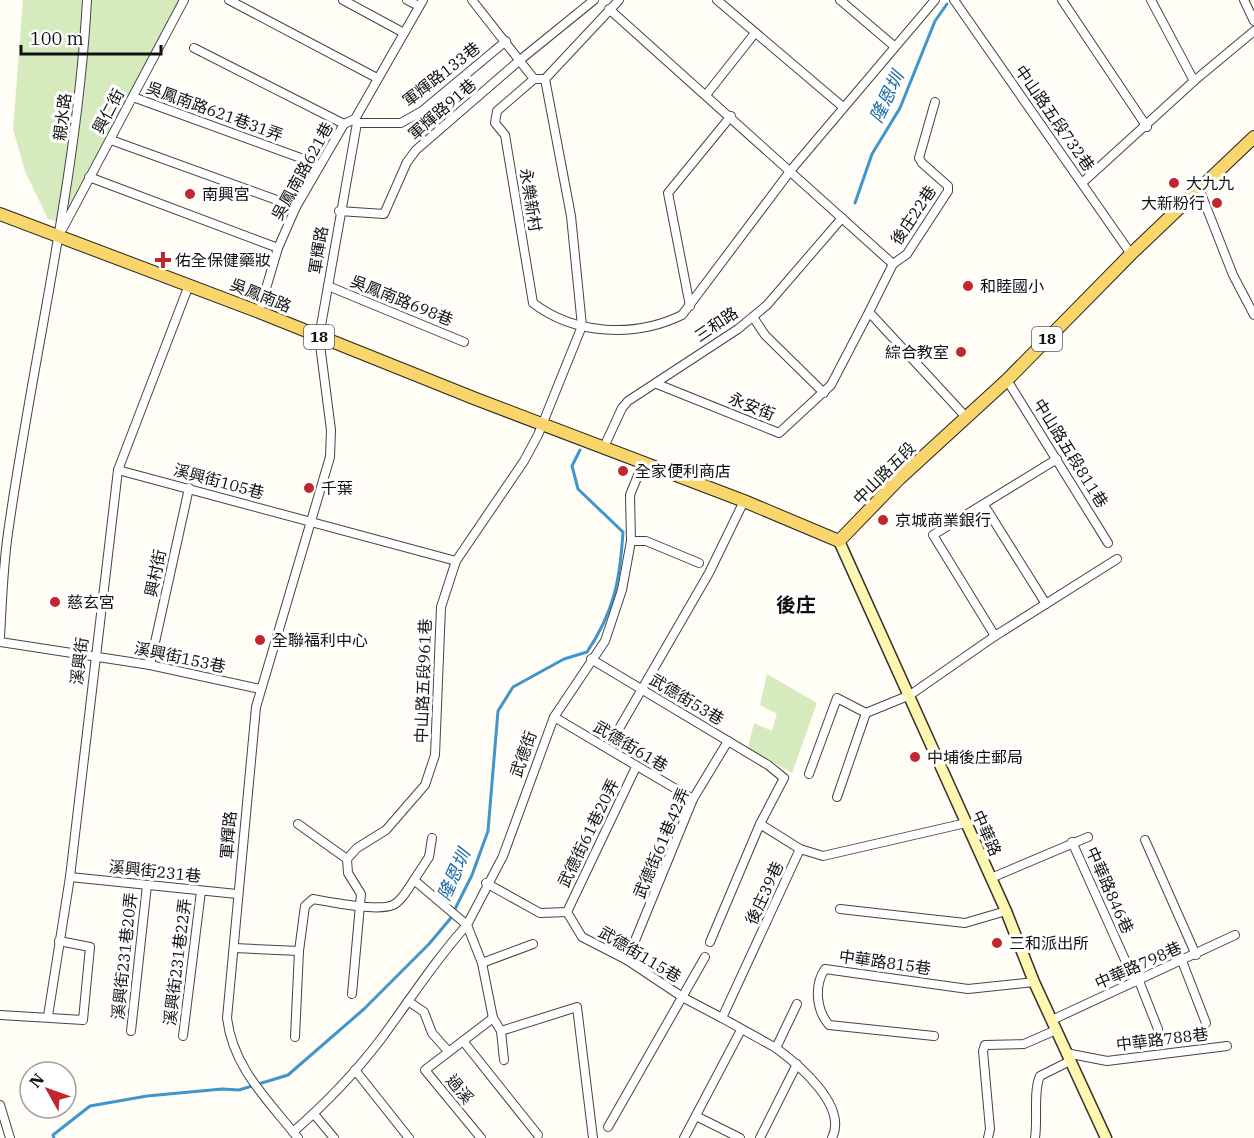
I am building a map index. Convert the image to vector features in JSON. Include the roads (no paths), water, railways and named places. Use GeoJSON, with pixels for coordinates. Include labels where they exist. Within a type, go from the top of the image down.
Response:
{"type":"FeatureCollection","features":[{"type":"Feature","properties":{"kind":"main road","name":"中山路五段"},"geometry":{"type":"LineString","coordinates":[[840,541],[900,478],[1008,380],[1131,254],[1200,191],[1254,137]]}},
{"type":"Feature","properties":{"kind":"main road","name":"18"},"geometry":{"type":"LineString","coordinates":[[0,214],[59,237]]}},
{"type":"Feature","properties":{"kind":"main road","name":"吳鳳南路"},"geometry":{"type":"LineString","coordinates":[[59,237],[259,312],[543,424]]}},
{"type":"Feature","properties":{"kind":"main road","name":"18"},"geometry":{"type":"LineString","coordinates":[[543,424],[744,501],[840,541]]}},
{"type":"Feature","properties":{"kind":"main road","name":"中華路"},"geometry":{"type":"LineString","coordinates":[[840,541],[1106,1138]]}},
{"type":"Feature","properties":{"kind":"street","name":"親水路"},"geometry":{"type":"LineString","coordinates":[[59,237],[73,152],[87,0]]}},
{"type":"Feature","properties":{"kind":"street","name":"興仁街"},"geometry":{"type":"LineString","coordinates":[[59,237],[184,0]]}},
{"type":"Feature","properties":{"kind":"street"},"geometry":{"type":"LineString","coordinates":[[229,0],[377,78]]}},
{"type":"Feature","properties":{"kind":"street"},"geometry":{"type":"LineString","coordinates":[[344,0],[404,33]]}},
{"type":"Feature","properties":{"kind":"street"},"geometry":{"type":"LineString","coordinates":[[407,0],[421,3]]}},
{"type":"Feature","properties":{"kind":"street"},"geometry":{"type":"LineString","coordinates":[[472,0],[534,79],[544,79],[619,0]]}},
{"type":"Feature","properties":{"kind":"street","name":"軍輝路91巷"},"geometry":{"type":"LineString","coordinates":[[339,212],[384,214],[407,162],[416,150],[519,60],[594,0]]}},
{"type":"Feature","properties":{"kind":"street"},"geometry":{"type":"LineString","coordinates":[[717,0],[843,107]]}},
{"type":"Feature","properties":{"kind":"street"},"geometry":{"type":"LineString","coordinates":[[840,0],[894,46]]}},
{"type":"Feature","properties":{"kind":"street","name":"永樂新村"},"geometry":{"type":"LineString","coordinates":[[534,79],[497,111],[495,123],[505,135],[533,303],[547,313],[601,331],[662,325],[682,315],[690,306],[791,170],[935,0]]}},
{"type":"Feature","properties":{"kind":"street","name":"中山路五段732巷"},"geometry":{"type":"LineString","coordinates":[[954,0],[1131,254]]}},
{"type":"Feature","properties":{"kind":"street"},"geometry":{"type":"LineString","coordinates":[[1062,0],[1146,127]]}},
{"type":"Feature","properties":{"kind":"street"},"geometry":{"type":"LineString","coordinates":[[1151,0],[1194,81]]}},
{"type":"Feature","properties":{"kind":"street"},"geometry":{"type":"LineString","coordinates":[[1244,0],[1254,21]]}},
{"type":"Feature","properties":{"kind":"street","name":"軍輝路"},"geometry":{"type":"LineString","coordinates":[[295,1135],[233,1052],[227,1018],[251,740],[260,689],[330,457],[331,430],[319,337],[356,121],[377,78],[421,3]]}},
{"type":"Feature","properties":{"kind":"street"},"geometry":{"type":"LineString","coordinates":[[609,9],[731,116],[893,264]]}},
{"type":"Feature","properties":{"kind":"street"},"geometry":{"type":"LineString","coordinates":[[1082,183],[1194,81],[1254,31]]}},
{"type":"Feature","properties":{"kind":"street"},"geometry":{"type":"LineString","coordinates":[[706,95],[755,33]]}},
{"type":"Feature","properties":{"kind":"street","name":"軍輝路133巷"},"geometry":{"type":"LineString","coordinates":[[356,121],[401,123],[422,111],[506,41]]}},
{"type":"Feature","properties":{"kind":"street"},"geometry":{"type":"LineString","coordinates":[[194,48],[344,124]]}},
{"type":"Feature","properties":{"kind":"street","name":"永樂新村"},"geometry":{"type":"LineString","coordinates":[[543,424],[582,326],[571,216],[544,79]]}},
{"type":"Feature","properties":{"kind":"street","name":"吳鳳南路621巷31弄"},"geometry":{"type":"LineString","coordinates":[[133,97],[320,165]]}},
{"type":"Feature","properties":{"kind":"street","name":"後庄22巷"},"geometry":{"type":"LineString","coordinates":[[824,393],[831,385],[893,264],[907,254],[948,191],[948,186],[919,158],[935,102]]}},
{"type":"Feature","properties":{"kind":"street"},"geometry":{"type":"LineString","coordinates":[[690,306],[668,193],[731,116]]}},
{"type":"Feature","properties":{"kind":"street","name":"吳鳳南路621巷"},"geometry":{"type":"LineString","coordinates":[[259,312],[278,248],[296,207],[344,124],[356,121]]}},
{"type":"Feature","properties":{"kind":"street"},"geometry":{"type":"LineString","coordinates":[[111,140],[296,207]]}},
{"type":"Feature","properties":{"kind":"street"},"geometry":{"type":"LineString","coordinates":[[89,177],[278,248]]}},
{"type":"Feature","properties":{"kind":"street"},"geometry":{"type":"LineString","coordinates":[[1200,191],[1233,275],[1254,315]]}},
{"type":"Feature","properties":{"kind":"street","name":"三和路"},"geometry":{"type":"LineString","coordinates":[[604,447],[622,408],[767,305],[842,218]]}},
{"type":"Feature","properties":{"kind":"street"},"geometry":{"type":"LineString","coordinates":[[0,639],[7,535],[46,296],[59,237]]}},
{"type":"Feature","properties":{"kind":"street","name":"溪興街"},"geometry":{"type":"LineString","coordinates":[[48,1016],[70,877],[118,470],[189,285]]}},
{"type":"Feature","properties":{"kind":"street","name":"吳鳳南路698巷"},"geometry":{"type":"LineString","coordinates":[[328,286],[464,342]]}},
{"type":"Feature","properties":{"kind":"street"},"geometry":{"type":"LineString","coordinates":[[869,312],[966,417]]}},
{"type":"Feature","properties":{"kind":"street"},"geometry":{"type":"LineString","coordinates":[[753,317],[765,334],[824,393]]}},
{"type":"Feature","properties":{"kind":"street","name":"中山路五段811巷"},"geometry":{"type":"LineString","coordinates":[[1008,380],[1108,543]]}},
{"type":"Feature","properties":{"kind":"street","name":"永安街"},"geometry":{"type":"LineString","coordinates":[[657,384],[780,433],[824,393]]}},
{"type":"Feature","properties":{"kind":"street","name":"中山路五段961巷"},"geometry":{"type":"LineString","coordinates":[[347,859],[357,848],[386,830],[425,785],[435,755],[441,607],[456,561],[524,461],[543,424]]}},
{"type":"Feature","properties":{"kind":"street"},"geometry":{"type":"LineString","coordinates":[[994,636],[933,535],[1057,459]]}},
{"type":"Feature","properties":{"kind":"street","name":"武德街"},"geometry":{"type":"LineString","coordinates":[[295,1135],[381,1040],[444,950],[467,925],[486,883],[503,856],[554,717],[605,641],[622,590],[631,541],[630,495],[643,463]]}},
{"type":"Feature","properties":{"kind":"street","name":"溪興街105巷"},"geometry":{"type":"LineString","coordinates":[[118,470],[312,521]]}},
{"type":"Feature","properties":{"kind":"street","name":"興村街"},"geometry":{"type":"LineString","coordinates":[[150,665],[189,488]]}},
{"type":"Feature","properties":{"kind":"street"},"geometry":{"type":"LineString","coordinates":[[620,727],[709,573],[744,501]]}},
{"type":"Feature","properties":{"kind":"street"},"geometry":{"type":"LineString","coordinates":[[984,505],[1046,604]]}},
{"type":"Feature","properties":{"kind":"street"},"geometry":{"type":"LineString","coordinates":[[312,521],[456,561]]}},
{"type":"Feature","properties":{"kind":"street"},"geometry":{"type":"LineString","coordinates":[[631,541],[646,541],[699,563]]}},
{"type":"Feature","properties":{"kind":"street"},"geometry":{"type":"LineString","coordinates":[[837,797],[866,713],[910,695],[994,636],[1117,559]]}},
{"type":"Feature","properties":{"kind":"street","name":"溪興街153巷"},"geometry":{"type":"LineString","coordinates":[[0,639],[150,665],[260,689]]}},
{"type":"Feature","properties":{"kind":"street","name":"武德街53巷"},"geometry":{"type":"LineString","coordinates":[[591,659],[768,765]]}},
{"type":"Feature","properties":{"kind":"street"},"geometry":{"type":"LineString","coordinates":[[809,774],[837,698],[866,713]]}},
{"type":"Feature","properties":{"kind":"street","name":"武德街61巷"},"geometry":{"type":"LineString","coordinates":[[554,717],[693,799]]}},
{"type":"Feature","properties":{"kind":"street","name":"武德街61巷42弄"},"geometry":{"type":"LineString","coordinates":[[627,960],[693,799],[728,741]]}},
{"type":"Feature","properties":{"kind":"street","name":"後庄39巷"},"geometry":{"type":"LineString","coordinates":[[710,942],[760,824],[784,778],[768,765]]}},
{"type":"Feature","properties":{"kind":"street","name":"武德街61巷20弄"},"geometry":{"type":"LineString","coordinates":[[567,912],[636,767]]}},
{"type":"Feature","properties":{"kind":"street","name":"後庄39巷"},"geometry":{"type":"LineString","coordinates":[[722,1018],[800,849],[823,856],[966,822]]}},
{"type":"Feature","properties":{"kind":"street"},"geometry":{"type":"LineString","coordinates":[[298,824],[347,859],[348,873],[361,894],[352,994]]}},
{"type":"Feature","properties":{"kind":"street"},"geometry":{"type":"LineString","coordinates":[[760,824],[800,849]]}},
{"type":"Feature","properties":{"kind":"street","name":"中華路846巷"},"geometry":{"type":"LineString","coordinates":[[991,878],[1088,837]]}},
{"type":"Feature","properties":{"kind":"street"},"geometry":{"type":"LineString","coordinates":[[295,1037],[299,951],[305,906],[308,901],[313,899],[360,907],[394,905],[429,857],[432,838]]}},
{"type":"Feature","properties":{"kind":"street"},"geometry":{"type":"LineString","coordinates":[[1145,840],[1196,955]]}},
{"type":"Feature","properties":{"kind":"street","name":"中華路846巷"},"geometry":{"type":"LineString","coordinates":[[1072,842],[1158,1029]]}},
{"type":"Feature","properties":{"kind":"street","name":"溪興街231巷"},"geometry":{"type":"LineString","coordinates":[[70,877],[237,894]]}},
{"type":"Feature","properties":{"kind":"street"},"geometry":{"type":"LineString","coordinates":[[414,880],[467,925],[482,963],[493,1018],[501,1031],[504,1060]]}},
{"type":"Feature","properties":{"kind":"street"},"geometry":{"type":"LineString","coordinates":[[486,883],[540,913],[567,912]]}},
{"type":"Feature","properties":{"kind":"street","name":"溪興街231巷20弄"},"geometry":{"type":"LineString","coordinates":[[131,1031],[147,885]]}},
{"type":"Feature","properties":{"kind":"street","name":"溪興街231巷22弄"},"geometry":{"type":"LineString","coordinates":[[183,1036],[201,891]]}},
{"type":"Feature","properties":{"kind":"street"},"geometry":{"type":"LineString","coordinates":[[840,909],[965,923],[1006,911]]}},
{"type":"Feature","properties":{"kind":"street","name":"武德街115巷"},"geometry":{"type":"LineString","coordinates":[[567,912],[582,937],[627,960],[684,998],[722,1018]]}},
{"type":"Feature","properties":{"kind":"street","name":"中華路798巷"},"geometry":{"type":"LineString","coordinates":[[988,1138],[990,1129],[983,1051],[985,1045],[988,1043],[1024,1044],[1054,1025],[1137,982],[1235,935]]}},
{"type":"Feature","properties":{"kind":"street"},"geometry":{"type":"LineString","coordinates":[[0,1016],[48,1016],[83,1020],[90,947],[59,940]]}},
{"type":"Feature","properties":{"kind":"street"},"geometry":{"type":"LineString","coordinates":[[482,963],[533,944]]}},
{"type":"Feature","properties":{"kind":"street"},"geometry":{"type":"LineString","coordinates":[[234,948],[299,951]]}},
{"type":"Feature","properties":{"kind":"street"},"geometry":{"type":"LineString","coordinates":[[608,1127],[684,998],[705,957]]}},
{"type":"Feature","properties":{"kind":"street"},"geometry":{"type":"LineString","coordinates":[[1182,961],[1206,1023]]}},
{"type":"Feature","properties":{"kind":"street","name":"中華路815巷"},"geometry":{"type":"LineString","coordinates":[[934,1036],[829,1025],[822,1016],[818,1003],[820,977],[825,969],[968,989],[1035,982]]}},
{"type":"Feature","properties":{"kind":"street"},"geometry":{"type":"LineString","coordinates":[[408,1001],[424,1012],[432,1033],[448,1051]]}},
{"type":"Feature","properties":{"kind":"street"},"geometry":{"type":"LineString","coordinates":[[776,1048],[797,1004]]}},
{"type":"Feature","properties":{"kind":"street"},"geometry":{"type":"LineString","coordinates":[[501,1031],[577,1006],[593,1138]]}},
{"type":"Feature","properties":{"kind":"street","name":"過溪"},"geometry":{"type":"LineString","coordinates":[[481,1138],[425,1070],[493,1018]]}},
{"type":"Feature","properties":{"kind":"street"},"geometry":{"type":"LineString","coordinates":[[722,1018],[776,1048],[816,1083],[832,1109],[836,1130],[832,1138]]}},
{"type":"Feature","properties":{"kind":"street"},"geometry":{"type":"LineString","coordinates":[[684,1138],[741,1030]]}},
{"type":"Feature","properties":{"kind":"street"},"geometry":{"type":"LineString","coordinates":[[463,1041],[538,1136]]}},
{"type":"Feature","properties":{"kind":"street","name":"中華路788巷"},"geometry":{"type":"LineString","coordinates":[[1068,1057],[1107,1061],[1227,1046]]}},
{"type":"Feature","properties":{"kind":"street"},"geometry":{"type":"LineString","coordinates":[[1035,1138],[1037,1084],[1040,1076],[1068,1057]]}},
{"type":"Feature","properties":{"kind":"street"},"geometry":{"type":"LineString","coordinates":[[760,1138],[797,1064]]}},
{"type":"Feature","properties":{"kind":"street"},"geometry":{"type":"LineString","coordinates":[[355,1070],[409,1138]]}},
{"type":"Feature","properties":{"kind":"street"},"geometry":{"type":"LineString","coordinates":[[0,1105],[10,1138]]}},
{"type":"Feature","properties":{"kind":"street"},"geometry":{"type":"LineString","coordinates":[[314,1114],[334,1138]]}},
{"type":"Feature","properties":{"kind":"street"},"geometry":{"type":"LineString","coordinates":[[696,1116],[740,1138]]}},
{"type":"Feature","properties":{"kind":"waterway","name":"隆恩圳"},"geometry":{"type":"LineString","coordinates":[[855,203],[872,154],[900,108],[935,21],[947,4]]}},
{"type":"Feature","properties":{"kind":"waterway","name":"隆恩圳"},"geometry":{"type":"LineString","coordinates":[[54,1138],[53,1135],[90,1106],[147,1096],[222,1089],[239,1090],[288,1075],[364,1009],[429,944],[450,919],[472,875],[488,831],[498,711],[513,687],[564,659],[587,652],[604,623],[614,595],[623,532],[578,489],[572,466],[580,450]]}},
{"type":"Feature","properties":{"kind":"place","name":"大九九"},"geometry":{"type":"Point","coordinates":[1174,183]}},
{"type":"Feature","properties":{"kind":"place","name":"南興宮"},"geometry":{"type":"Point","coordinates":[190,194]}},
{"type":"Feature","properties":{"kind":"place","name":"大新粉行"},"geometry":{"type":"Point","coordinates":[1217,203]}},
{"type":"Feature","properties":{"kind":"place","name":"佑全保健藥妝"},"geometry":{"type":"Point","coordinates":[163,260]}},
{"type":"Feature","properties":{"kind":"place","name":"和睦國小"},"geometry":{"type":"Point","coordinates":[968,286]}},
{"type":"Feature","properties":{"kind":"place","name":"綜合教室"},"geometry":{"type":"Point","coordinates":[961,352]}},
{"type":"Feature","properties":{"kind":"place","name":"全家便利商店"},"geometry":{"type":"Point","coordinates":[623,471]}},
{"type":"Feature","properties":{"kind":"place","name":"千葉"},"geometry":{"type":"Point","coordinates":[309,488]}},
{"type":"Feature","properties":{"kind":"place","name":"京城商業銀行"},"geometry":{"type":"Point","coordinates":[883,520]}},
{"type":"Feature","properties":{"kind":"place","name":"慈玄宮"},"geometry":{"type":"Point","coordinates":[55,602]}},
{"type":"Feature","properties":{"kind":"place","name":"全聯福利中心"},"geometry":{"type":"Point","coordinates":[260,640]}},
{"type":"Feature","properties":{"kind":"place","name":"中埔後庄郵局"},"geometry":{"type":"Point","coordinates":[915,757]}},
{"type":"Feature","properties":{"kind":"place","name":"三和派出所"},"geometry":{"type":"Point","coordinates":[997,943]}},
{"type":"Feature","properties":{"kind":"district","name":"後庄"},"geometry":{"type":"Point","coordinates":[796,605]}}]}
